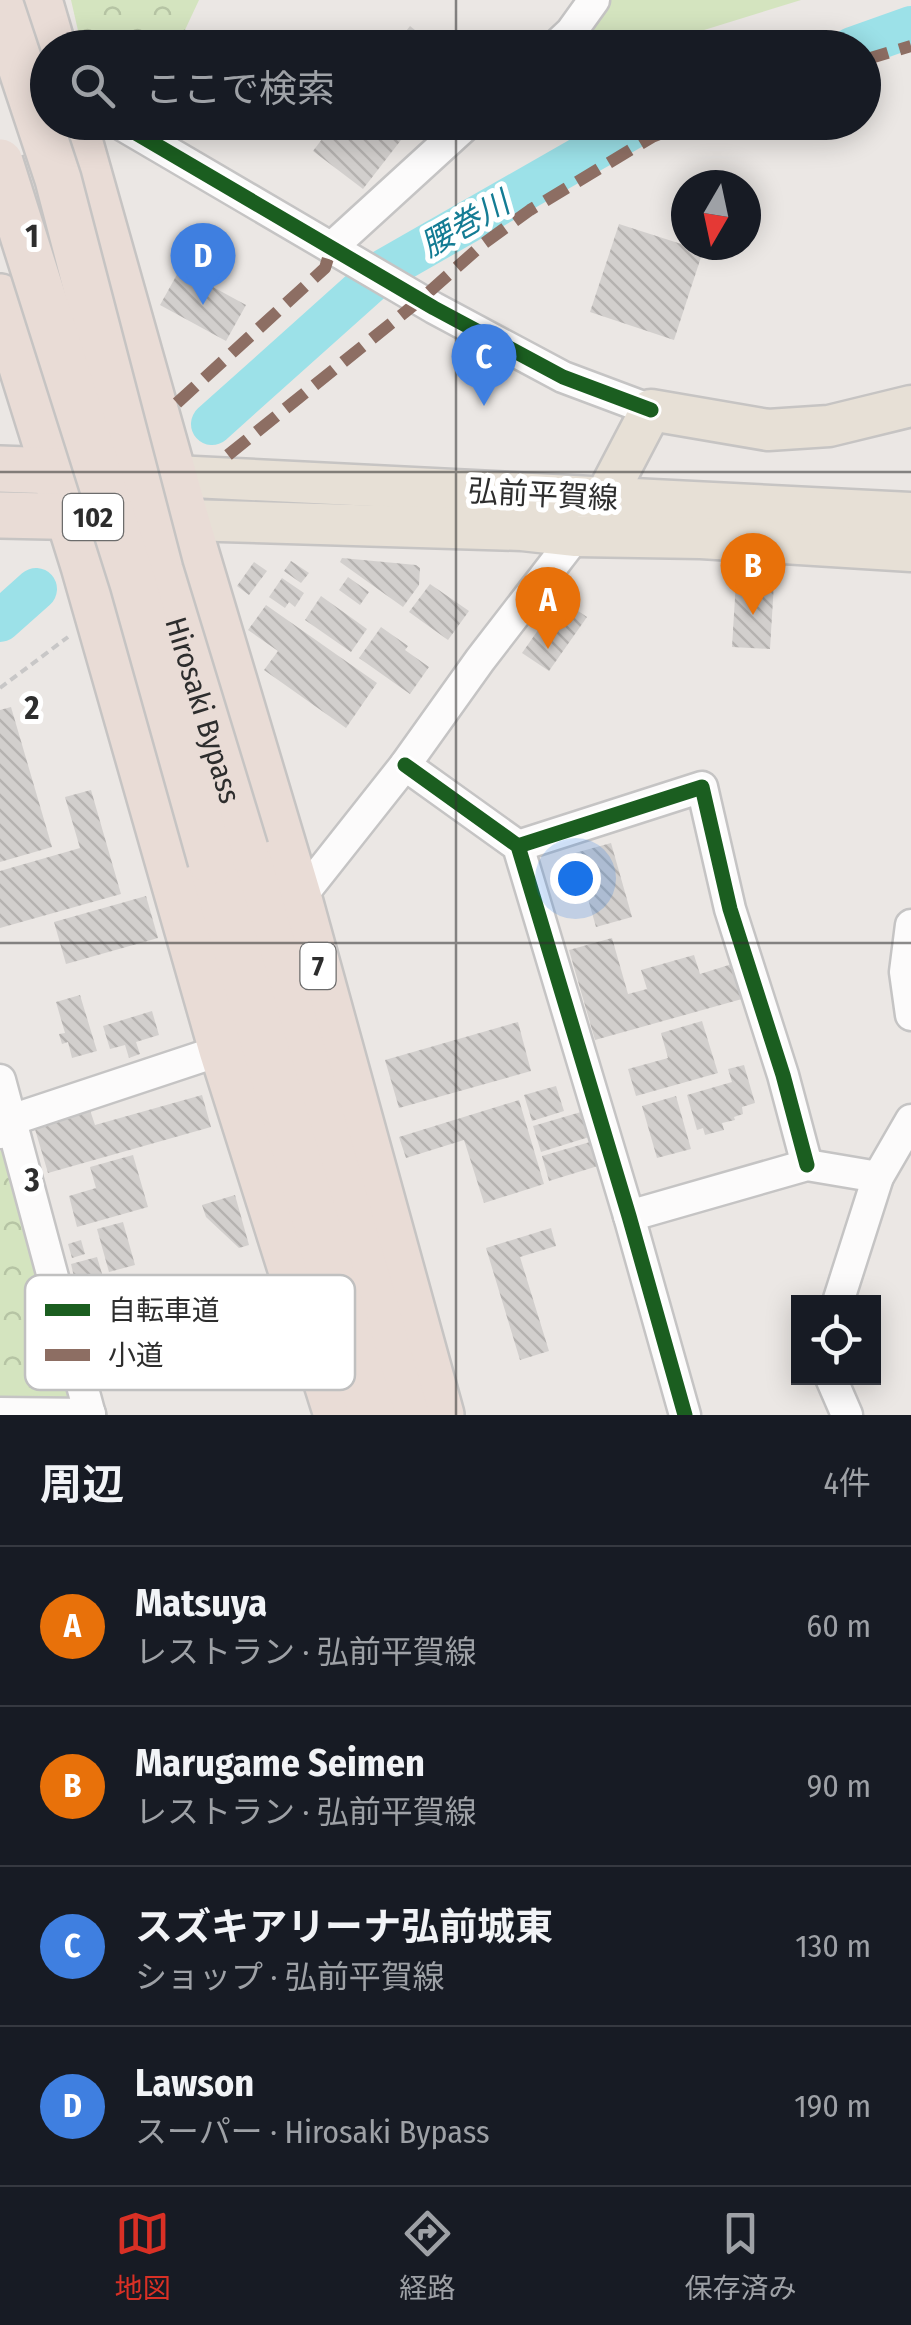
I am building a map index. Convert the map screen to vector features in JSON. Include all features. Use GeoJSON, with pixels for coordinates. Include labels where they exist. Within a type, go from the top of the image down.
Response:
{"type":"FeatureCollection","features":[{"type":"Feature","properties":{"kind":"highway"},"geometry":{"type":"LineString","coordinates":[[39,0],[48,30]]}},
{"type":"Feature","properties":{"kind":"highway","name":"Hirosaki Bypass"},"geometry":{"type":"LineString","coordinates":[[0,4],[30,95]]}},
{"type":"Feature","properties":{"kind":"highway","name":"Hirosaki Bypass"},"geometry":{"type":"LineString","coordinates":[[45,140],[160,570],[228,855],[336,1275]]}},
{"type":"Feature","properties":{"kind":"highway","name":"7"},"geometry":{"type":"LineString","coordinates":[[79,140],[186,520],[300,899],[441,1415]]}},
{"type":"Feature","properties":{"kind":"highway","name":"Hirosaki Bypass"},"geometry":{"type":"LineString","coordinates":[[0,162],[132,583],[228,855],[406,1415]]}},
{"type":"Feature","properties":{"kind":"highway"},"geometry":{"type":"LineString","coordinates":[[0,297],[68,516],[222,1050],[293,1275]]}},
{"type":"Feature","properties":{"kind":"highway","name":"102"},"geometry":{"type":"LineString","coordinates":[[0,469],[174,476]]}},
{"type":"Feature","properties":{"kind":"highway","name":"102"},"geometry":{"type":"LineString","coordinates":[[0,515],[186,520]]}},
{"type":"Feature","properties":{"kind":"highway","name":"Hirosaki Bypass"},"geometry":{"type":"LineString","coordinates":[[355,1349],[372,1415]]}},
{"type":"Feature","properties":{"kind":"highway"},"geometry":{"type":"LineString","coordinates":[[329,1390],[337,1415]]}},
{"type":"Feature","properties":{"kind":"main road"},"geometry":{"type":"LineString","coordinates":[[605,498],[651,410],[768,430],[830,426],[911,406]]}},
{"type":"Feature","properties":{"kind":"main road","name":"弘前平賀線"},"geometry":{"type":"LineString","coordinates":[[174,476],[911,513]]}},
{"type":"Feature","properties":{"kind":"main road","name":"弘前平賀線"},"geometry":{"type":"LineString","coordinates":[[186,520],[522,530],[576,536],[701,538],[911,551]]}},
{"type":"Feature","properties":{"kind":"street"},"geometry":{"type":"LineString","coordinates":[[572,30],[594,0]]}},
{"type":"Feature","properties":{"kind":"street"},"geometry":{"type":"LineString","coordinates":[[0,55],[30,72]]}},
{"type":"Feature","properties":{"kind":"street"},"geometry":{"type":"LineString","coordinates":[[148,140],[410,294],[563,377],[651,410]]}},
{"type":"Feature","properties":{"kind":"street"},"geometry":{"type":"LineString","coordinates":[[341,254],[452,140]]}},
{"type":"Feature","properties":{"kind":"street"},"geometry":{"type":"LineString","coordinates":[[300,899],[605,498]]}},
{"type":"Feature","properties":{"kind":"street"},"geometry":{"type":"LineString","coordinates":[[405,765],[518,846],[630,1216],[685,1415]]}},
{"type":"Feature","properties":{"kind":"street"},"geometry":{"type":"LineString","coordinates":[[518,846],[702,787],[730,909],[784,1075],[808,1166]]}},
{"type":"Feature","properties":{"kind":"street"},"geometry":{"type":"LineString","coordinates":[[911,926],[905,972],[911,1015]]}},
{"type":"Feature","properties":{"kind":"street"},"geometry":{"type":"LineString","coordinates":[[6,1126],[222,1050]]}},
{"type":"Feature","properties":{"kind":"street"},"geometry":{"type":"LineString","coordinates":[[0,1080],[6,1126],[49,1275]]}},
{"type":"Feature","properties":{"kind":"street"},"geometry":{"type":"LineString","coordinates":[[840,1295],[878,1177],[911,1120]]}},
{"type":"Feature","properties":{"kind":"street"},"geometry":{"type":"LineString","coordinates":[[630,1216],[808,1166],[878,1177]]}},
{"type":"Feature","properties":{"kind":"street"},"geometry":{"type":"LineString","coordinates":[[835,1385],[846,1415]]}},
{"type":"Feature","properties":{"kind":"street"},"geometry":{"type":"LineString","coordinates":[[0,1413],[90,1414]]}},
{"type":"Feature","properties":{"kind":"path"},"geometry":{"type":"LineString","coordinates":[[0,688],[80,628]]}},
{"type":"Feature","properties":{"kind":"green space"},"geometry":{"type":"Polygon","coordinates":[[[71,0],[199,0],[185,30],[78,30],[71,0]]]}},
{"type":"Feature","properties":{"kind":"green space"},"geometry":{"type":"Polygon","coordinates":[[[594,0],[801,0],[704,30],[569,30],[594,0]]]}},
{"type":"Feature","properties":{"kind":"green space"},"geometry":{"type":"Polygon","coordinates":[[[7,1149],[43,1275],[25,1275],[25,1390],[75,1390],[80,1407],[0,1404],[0,1151],[7,1149]]]}},
{"type":"Feature","properties":{"kind":"building"},"geometry":{"type":"Polygon","coordinates":[[[321,140],[401,140],[363,189],[313,151],[321,140]]]}},
{"type":"Feature","properties":{"kind":"building"},"geometry":{"type":"Polygon","coordinates":[[[619,224],[671,241],[671,260],[700,260],[674,340],[590,312],[619,224]]]}},
{"type":"Feature","properties":{"kind":"building"},"geometry":{"type":"Polygon","coordinates":[[[180,269],[246,305],[226,341],[160,305],[180,269]]]}},
{"type":"Feature","properties":{"kind":"building"},"geometry":{"type":"Polygon","coordinates":[[[342,558],[416,565],[420,568],[419,585],[403,607],[340,562],[342,558]]]}},
{"type":"Feature","properties":{"kind":"building"},"geometry":{"type":"Polygon","coordinates":[[[291,561],[309,573],[301,583],[284,571],[291,561]]]}},
{"type":"Feature","properties":{"kind":"building"},"geometry":{"type":"Polygon","coordinates":[[[254,562],[267,571],[249,595],[237,586],[254,562]]]}},
{"type":"Feature","properties":{"kind":"building"},"geometry":{"type":"Polygon","coordinates":[[[348,577],[369,592],[360,605],[339,590],[348,577]]]}},
{"type":"Feature","properties":{"kind":"building"},"geometry":{"type":"Polygon","coordinates":[[[282,578],[304,593],[295,607],[289,602],[285,608],[269,597],[282,578]]]}},
{"type":"Feature","properties":{"kind":"building"},"geometry":{"type":"Polygon","coordinates":[[[736,581],[774,583],[770,649],[732,647],[736,581]]]}},
{"type":"Feature","properties":{"kind":"building"},"geometry":{"type":"Polygon","coordinates":[[[430,584],[469,611],[448,640],[409,612],[430,584]]]}},
{"type":"Feature","properties":{"kind":"building"},"geometry":{"type":"Polygon","coordinates":[[[321,596],[367,629],[351,652],[305,620],[321,596]]]}},
{"type":"Feature","properties":{"kind":"building"},"geometry":{"type":"Polygon","coordinates":[[[560,599],[587,617],[549,671],[522,653],[560,599]]]}},
{"type":"Feature","properties":{"kind":"building"},"geometry":{"type":"Polygon","coordinates":[[[266,605],[377,683],[346,728],[264,670],[278,651],[248,630],[266,605]]]}},
{"type":"Feature","properties":{"kind":"building"},"geometry":{"type":"Polygon","coordinates":[[[381,627],[429,667],[410,694],[359,658],[381,627]]]}},
{"type":"Feature","properties":{"kind":"building"},"geometry":{"type":"Polygon","coordinates":[[[11,707],[52,847],[0,862],[0,710],[11,707]]]}},
{"type":"Feature","properties":{"kind":"building"},"geometry":{"type":"Polygon","coordinates":[[[91,790],[121,894],[0,928],[0,871],[80,848],[65,797],[91,790]]]}},
{"type":"Feature","properties":{"kind":"building"},"geometry":{"type":"Polygon","coordinates":[[[611,843],[632,917],[596,927],[575,853],[611,843]]]}},
{"type":"Feature","properties":{"kind":"building"},"geometry":{"type":"Polygon","coordinates":[[[146,896],[158,938],[66,964],[54,922],[146,896]]]}},
{"type":"Feature","properties":{"kind":"building"},"geometry":{"type":"Polygon","coordinates":[[[612,938],[628,994],[647,989],[641,970],[694,955],[700,974],[732,964],[742,999],[595,1040],[569,950],[612,938]]]}},
{"type":"Feature","properties":{"kind":"building"},"geometry":{"type":"Polygon","coordinates":[[[80,995],[97,1051],[72,1058],[68,1042],[62,1044],[59,1034],[65,1033],[56,1002],[80,995]]]}},
{"type":"Feature","properties":{"kind":"building"},"geometry":{"type":"Polygon","coordinates":[[[152,1011],[159,1035],[136,1042],[140,1054],[129,1058],[125,1045],[110,1049],[103,1026],[152,1011]]]}},
{"type":"Feature","properties":{"kind":"building"},"geometry":{"type":"Polygon","coordinates":[[[702,1021],[718,1073],[636,1096],[628,1069],[668,1058],[661,1033],[702,1021]]]}},
{"type":"Feature","properties":{"kind":"building"},"geometry":{"type":"Polygon","coordinates":[[[518,1022],[531,1071],[399,1108],[385,1060],[518,1022]]]}},
{"type":"Feature","properties":{"kind":"building"},"geometry":{"type":"Polygon","coordinates":[[[744,1065],[755,1103],[742,1107],[743,1114],[735,1120],[722,1123],[724,1130],[705,1135],[703,1128],[697,1130],[687,1095],[732,1082],[728,1069],[744,1065]]]}},
{"type":"Feature","properties":{"kind":"building"},"geometry":{"type":"Polygon","coordinates":[[[556,1086],[564,1111],[532,1121],[524,1095],[556,1086]]]}},
{"type":"Feature","properties":{"kind":"building"},"geometry":{"type":"Polygon","coordinates":[[[202,1095],[211,1127],[48,1173],[34,1126],[90,1110],[95,1125],[202,1095]]]}},
{"type":"Feature","properties":{"kind":"building"},"geometry":{"type":"Polygon","coordinates":[[[676,1096],[691,1149],[657,1158],[642,1106],[676,1096]]]}},
{"type":"Feature","properties":{"kind":"building"},"geometry":{"type":"Polygon","coordinates":[[[519,1100],[544,1184],[484,1203],[464,1140],[406,1158],[399,1137],[519,1100]]]}},
{"type":"Feature","properties":{"kind":"building"},"geometry":{"type":"Polygon","coordinates":[[[581,1112],[589,1137],[541,1152],[533,1126],[581,1112]]]}},
{"type":"Feature","properties":{"kind":"building"},"geometry":{"type":"Polygon","coordinates":[[[590,1142],[598,1166],[549,1181],[542,1156],[590,1142]]]}},
{"type":"Feature","properties":{"kind":"building"},"geometry":{"type":"Polygon","coordinates":[[[133,1155],[148,1207],[77,1227],[69,1196],[96,1188],[90,1167],[133,1155]]]}},
{"type":"Feature","properties":{"kind":"building"},"geometry":{"type":"Polygon","coordinates":[[[235,1195],[249,1245],[239,1248],[206,1217],[202,1205],[235,1195]]]}},
{"type":"Feature","properties":{"kind":"building"},"geometry":{"type":"Polygon","coordinates":[[[123,1222],[135,1265],[109,1272],[97,1229],[123,1222]]]}},
{"type":"Feature","properties":{"kind":"building"},"geometry":{"type":"Polygon","coordinates":[[[551,1228],[556,1246],[520,1257],[549,1351],[520,1360],[486,1248],[551,1228]]]}},
{"type":"Feature","properties":{"kind":"building"},"geometry":{"type":"Polygon","coordinates":[[[81,1240],[85,1254],[72,1258],[68,1244],[81,1240]]]}},
{"type":"Feature","properties":{"kind":"building"},"geometry":{"type":"Polygon","coordinates":[[[97,1257],[102,1275],[74,1275],[71,1264],[97,1257]]]}},
{"type":"Feature","properties":{"kind":"waterway","name":"腰巻川"},"geometry":{"type":"LineString","coordinates":[[881,38],[911,27]]}},
{"type":"Feature","properties":{"kind":"waterway","name":"腰巻川"},"geometry":{"type":"LineString","coordinates":[[212,424],[384,270],[612,140]]}},
{"type":"Feature","properties":{"kind":"waterway","name":"腰巻川"},"geometry":{"type":"LineString","coordinates":[[0,621],[36,589]]}},
{"type":"Feature","properties":{"kind":"marked path"},"geometry":{"type":"LineString","coordinates":[[881,55],[911,46]]}},
{"type":"Feature","properties":{"kind":"marked path"},"geometry":{"type":"LineString","coordinates":[[228,455],[483,244],[530,210],[647,140]]}},
{"type":"Feature","properties":{"kind":"marked path"},"geometry":{"type":"LineString","coordinates":[[177,403],[325,268],[331,248]]}},
{"type":"Feature","properties":{"kind":"cycle path"},"geometry":{"type":"LineString","coordinates":[[148,140],[434,308],[563,377],[651,410]]}},
{"type":"Feature","properties":{"kind":"cycle path"},"geometry":{"type":"LineString","coordinates":[[405,765],[518,846],[685,1415]]}},
{"type":"Feature","properties":{"kind":"cycle path"},"geometry":{"type":"LineString","coordinates":[[518,846],[702,787],[730,909],[807,1165]]}},
{"type":"Feature","properties":{"kind":"place","name":"Lawson"},"geometry":{"type":"Point","coordinates":[203,305]}},
{"type":"Feature","properties":{"kind":"place","name":"スズキアリーナ弘前城東"},"geometry":{"type":"Point","coordinates":[484,406]}},
{"type":"Feature","properties":{"kind":"place","name":"Marugame Seimen"},"geometry":{"type":"Point","coordinates":[753,615]}},
{"type":"Feature","properties":{"kind":"place","name":"Matsuya"},"geometry":{"type":"Point","coordinates":[548,649]}}]}
